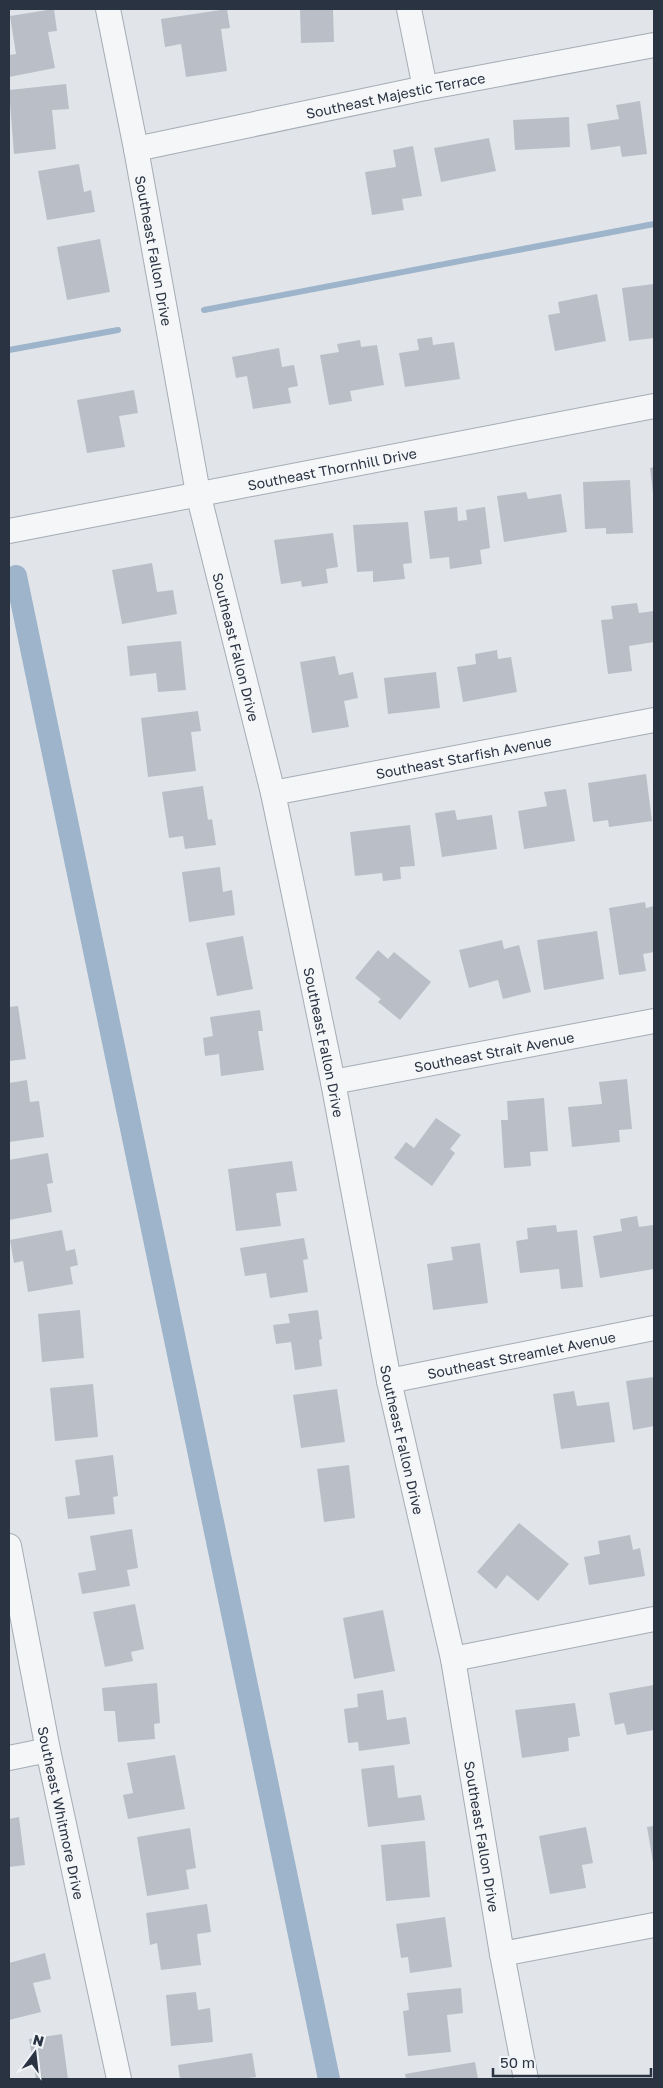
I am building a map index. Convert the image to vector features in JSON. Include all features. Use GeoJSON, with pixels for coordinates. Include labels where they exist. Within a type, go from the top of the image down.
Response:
{"type":"FeatureCollection","features":[{"type":"Feature","properties":{"kind":"street","name":"Southeast Fallon Drive"},"geometry":{"type":"LineString","coordinates":[[108,9],[136,149],[198,493],[274,793],[333,1082],[389,1381],[453,1659],[502,1954],[526,2079]]}},
{"type":"Feature","properties":{"kind":"street"},"geometry":{"type":"LineString","coordinates":[[409,9],[425,88]]}},
{"type":"Feature","properties":{"kind":"street","name":"Southeast Majestic Terrace"},"geometry":{"type":"LineString","coordinates":[[136,149],[425,88],[654,45]]}},
{"type":"Feature","properties":{"kind":"street","name":"Southeast Thornhill Drive"},"geometry":{"type":"LineString","coordinates":[[9,530],[654,406]]}},
{"type":"Feature","properties":{"kind":"street","name":"Southeast Starfish Avenue"},"geometry":{"type":"LineString","coordinates":[[274,793],[654,720]]}},
{"type":"Feature","properties":{"kind":"street","name":"Southeast Strait Avenue"},"geometry":{"type":"LineString","coordinates":[[333,1082],[654,1021]]}},
{"type":"Feature","properties":{"kind":"street","name":"Southeast Streamlet Avenue"},"geometry":{"type":"LineString","coordinates":[[389,1381],[654,1328]]}},
{"type":"Feature","properties":{"kind":"street","name":"Southeast Whitmore Drive"},"geometry":{"type":"LineString","coordinates":[[9,1546],[48,1750],[119,2079]]}},
{"type":"Feature","properties":{"kind":"street"},"geometry":{"type":"LineString","coordinates":[[453,1659],[654,1619]]}},
{"type":"Feature","properties":{"kind":"street"},"geometry":{"type":"LineString","coordinates":[[9,1758],[48,1750]]}},
{"type":"Feature","properties":{"kind":"street"},"geometry":{"type":"LineString","coordinates":[[502,1954],[654,1925]]}},
{"type":"Feature","properties":{"kind":"building"},"geometry":{"type":"Polygon","coordinates":[[[54,9],[57,31],[48,32],[55,68],[9,77],[9,55],[16,54],[10,16],[54,9]]]}},
{"type":"Feature","properties":{"kind":"building"},"geometry":{"type":"Polygon","coordinates":[[[227,9],[230,28],[221,29],[227,71],[186,77],[181,44],[165,47],[161,19],[227,9]]]}},
{"type":"Feature","properties":{"kind":"building"},"geometry":{"type":"Polygon","coordinates":[[[300,9],[333,9],[334,42],[301,43],[300,9]]]}},
{"type":"Feature","properties":{"kind":"building"},"geometry":{"type":"Polygon","coordinates":[[[66,84],[69,109],[52,110],[56,149],[14,154],[9,90],[66,84]]]}},
{"type":"Feature","properties":{"kind":"building"},"geometry":{"type":"Polygon","coordinates":[[[640,101],[647,154],[622,157],[620,146],[591,150],[587,124],[619,119],[616,105],[640,101]]]}},
{"type":"Feature","properties":{"kind":"building"},"geometry":{"type":"Polygon","coordinates":[[[569,117],[570,147],[515,150],[513,120],[569,117]]]}},
{"type":"Feature","properties":{"kind":"building"},"geometry":{"type":"Polygon","coordinates":[[[489,138],[496,171],[441,182],[434,148],[489,138]]]}},
{"type":"Feature","properties":{"kind":"building"},"geometry":{"type":"Polygon","coordinates":[[[413,146],[422,196],[402,199],[404,210],[372,215],[365,172],[396,167],[393,150],[413,146]]]}},
{"type":"Feature","properties":{"kind":"building"},"geometry":{"type":"Polygon","coordinates":[[[79,164],[84,192],[91,190],[95,212],[47,220],[38,171],[79,164]]]}},
{"type":"Feature","properties":{"kind":"building"},"geometry":{"type":"Polygon","coordinates":[[[100,239],[110,292],[67,300],[57,247],[100,239]]]}},
{"type":"Feature","properties":{"kind":"building"},"geometry":{"type":"Polygon","coordinates":[[[654,284],[654,338],[629,341],[622,288],[654,284]]]}},
{"type":"Feature","properties":{"kind":"building"},"geometry":{"type":"Polygon","coordinates":[[[597,294],[606,341],[555,351],[548,315],[560,313],[558,302],[597,294]]]}},
{"type":"Feature","properties":{"kind":"building"},"geometry":{"type":"Polygon","coordinates":[[[432,337],[433,345],[454,342],[460,379],[405,387],[399,353],[419,350],[417,339],[432,337]]]}},
{"type":"Feature","properties":{"kind":"building"},"geometry":{"type":"Polygon","coordinates":[[[360,340],[361,347],[377,345],[384,385],[350,391],[352,401],[329,405],[320,355],[339,352],[337,344],[360,340]]]}},
{"type":"Feature","properties":{"kind":"building"},"geometry":{"type":"Polygon","coordinates":[[[279,348],[282,367],[294,365],[298,386],[288,388],[291,403],[253,409],[247,376],[236,378],[232,357],[279,348]]]}},
{"type":"Feature","properties":{"kind":"building"},"geometry":{"type":"Polygon","coordinates":[[[134,390],[138,413],[119,416],[125,447],[87,453],[77,400],[134,390]]]}},
{"type":"Feature","properties":{"kind":"building"},"geometry":{"type":"Polygon","coordinates":[[[654,467],[654,493],[653,493],[650,468],[654,467]]]}},
{"type":"Feature","properties":{"kind":"building"},"geometry":{"type":"Polygon","coordinates":[[[630,480],[633,533],[606,534],[606,528],[585,529],[583,482],[630,480]]]}},
{"type":"Feature","properties":{"kind":"building"},"geometry":{"type":"Polygon","coordinates":[[[526,492],[528,499],[561,494],[567,532],[504,542],[497,496],[526,492]]]}},
{"type":"Feature","properties":{"kind":"building"},"geometry":{"type":"Polygon","coordinates":[[[457,507],[458,521],[467,520],[466,510],[485,507],[490,548],[480,550],[482,564],[450,569],[449,557],[430,559],[424,511],[457,507]]]}},
{"type":"Feature","properties":{"kind":"building"},"geometry":{"type":"Polygon","coordinates":[[[408,522],[412,563],[403,564],[405,579],[373,582],[373,571],[357,572],[353,525],[408,522]]]}},
{"type":"Feature","properties":{"kind":"building"},"geometry":{"type":"Polygon","coordinates":[[[333,533],[338,567],[326,569],[328,583],[302,587],[301,581],[281,584],[274,540],[333,533]]]}},
{"type":"Feature","properties":{"kind":"building"},"geometry":{"type":"Polygon","coordinates":[[[152,563],[157,592],[173,590],[177,614],[122,624],[112,570],[152,563]]]}},
{"type":"Feature","properties":{"kind":"building"},"geometry":{"type":"Polygon","coordinates":[[[637,603],[639,613],[654,611],[654,642],[629,646],[632,671],[608,674],[601,620],[613,619],[611,606],[637,603]]]}},
{"type":"Feature","properties":{"kind":"building"},"geometry":{"type":"Polygon","coordinates":[[[181,641],[186,690],[158,692],[156,673],[130,676],[127,646],[181,641]]]}},
{"type":"Feature","properties":{"kind":"building"},"geometry":{"type":"Polygon","coordinates":[[[497,650],[498,659],[511,657],[517,692],[463,702],[457,667],[476,664],[475,654],[497,650]]]}},
{"type":"Feature","properties":{"kind":"building"},"geometry":{"type":"Polygon","coordinates":[[[335,656],[339,675],[353,672],[358,698],[344,701],[349,727],[312,733],[300,662],[335,656]]]}},
{"type":"Feature","properties":{"kind":"building"},"geometry":{"type":"Polygon","coordinates":[[[436,672],[440,708],[388,714],[384,678],[436,672]]]}},
{"type":"Feature","properties":{"kind":"building"},"geometry":{"type":"Polygon","coordinates":[[[198,711],[201,731],[191,732],[196,771],[148,777],[141,718],[198,711]]]}},
{"type":"Feature","properties":{"kind":"building"},"geometry":{"type":"Polygon","coordinates":[[[646,774],[652,821],[609,827],[608,820],[593,822],[588,783],[646,774]]]}},
{"type":"Feature","properties":{"kind":"building"},"geometry":{"type":"Polygon","coordinates":[[[203,786],[208,820],[212,819],[216,845],[185,849],[183,836],[169,838],[162,792],[203,786]]]}},
{"type":"Feature","properties":{"kind":"building"},"geometry":{"type":"Polygon","coordinates":[[[566,789],[575,841],[524,849],[518,811],[547,806],[544,792],[566,789]]]}},
{"type":"Feature","properties":{"kind":"building"},"geometry":{"type":"Polygon","coordinates":[[[455,810],[457,820],[492,815],[497,849],[442,857],[435,813],[455,810]]]}},
{"type":"Feature","properties":{"kind":"building"},"geometry":{"type":"Polygon","coordinates":[[[410,825],[415,866],[400,867],[401,879],[383,881],[382,873],[355,876],[350,832],[410,825]]]}},
{"type":"Feature","properties":{"kind":"building"},"geometry":{"type":"Polygon","coordinates":[[[220,867],[223,892],[232,890],[235,915],[189,922],[182,872],[220,867]]]}},
{"type":"Feature","properties":{"kind":"building"},"geometry":{"type":"Polygon","coordinates":[[[645,902],[646,908],[654,906],[654,952],[643,954],[646,971],[619,975],[609,908],[645,902]]]}},
{"type":"Feature","properties":{"kind":"building"},"geometry":{"type":"Polygon","coordinates":[[[597,931],[604,979],[544,990],[537,940],[597,931]]]}},
{"type":"Feature","properties":{"kind":"building"},"geometry":{"type":"Polygon","coordinates":[[[243,936],[253,989],[217,996],[206,943],[243,936]]]}},
{"type":"Feature","properties":{"kind":"building"},"geometry":{"type":"Polygon","coordinates":[[[502,940],[504,949],[519,945],[531,992],[503,999],[498,980],[469,988],[459,950],[502,940]]]}},
{"type":"Feature","properties":{"kind":"building"},"geometry":{"type":"Polygon","coordinates":[[[378,950],[388,959],[394,952],[431,982],[400,1020],[378,1002],[381,999],[355,978],[378,950]]]}},
{"type":"Feature","properties":{"kind":"building"},"geometry":{"type":"Polygon","coordinates":[[[18,1006],[26,1059],[9,1061],[9,1007],[18,1006]]]}},
{"type":"Feature","properties":{"kind":"building"},"geometry":{"type":"Polygon","coordinates":[[[260,1010],[263,1031],[258,1031],[264,1070],[221,1076],[219,1054],[205,1056],[203,1038],[213,1036],[210,1017],[260,1010]]]}},
{"type":"Feature","properties":{"kind":"building"},"geometry":{"type":"Polygon","coordinates":[[[627,1079],[632,1129],[619,1130],[620,1142],[572,1147],[568,1107],[602,1104],[599,1082],[627,1079]]]}},
{"type":"Feature","properties":{"kind":"building"},"geometry":{"type":"Polygon","coordinates":[[[27,1080],[30,1102],[39,1101],[44,1137],[9,1142],[9,1083],[27,1080]]]}},
{"type":"Feature","properties":{"kind":"building"},"geometry":{"type":"Polygon","coordinates":[[[544,1098],[548,1151],[530,1152],[531,1166],[504,1168],[501,1120],[508,1120],[507,1101],[544,1098]]]}},
{"type":"Feature","properties":{"kind":"building"},"geometry":{"type":"Polygon","coordinates":[[[436,1118],[461,1135],[450,1149],[455,1153],[432,1186],[394,1158],[406,1142],[414,1148],[436,1118]]]}},
{"type":"Feature","properties":{"kind":"building"},"geometry":{"type":"Polygon","coordinates":[[[48,1153],[53,1183],[47,1184],[52,1212],[9,1220],[9,1160],[48,1153]]]}},
{"type":"Feature","properties":{"kind":"building"},"geometry":{"type":"Polygon","coordinates":[[[292,1161],[297,1191],[276,1193],[281,1226],[236,1231],[228,1169],[292,1161]]]}},
{"type":"Feature","properties":{"kind":"building"},"geometry":{"type":"Polygon","coordinates":[[[637,1216],[639,1227],[653,1225],[654,1269],[600,1278],[593,1236],[622,1231],[620,1219],[637,1216]]]}},
{"type":"Feature","properties":{"kind":"building"},"geometry":{"type":"Polygon","coordinates":[[[556,1225],[557,1232],[577,1230],[583,1287],[561,1289],[559,1269],[520,1273],[516,1241],[528,1239],[527,1228],[556,1225]]]}},
{"type":"Feature","properties":{"kind":"building"},"geometry":{"type":"Polygon","coordinates":[[[62,1230],[66,1251],[75,1249],[78,1265],[70,1267],[73,1284],[28,1292],[23,1261],[14,1263],[10,1240],[62,1230]]]}},
{"type":"Feature","properties":{"kind":"building"},"geometry":{"type":"Polygon","coordinates":[[[304,1238],[308,1259],[303,1260],[308,1292],[270,1298],[266,1273],[245,1276],[240,1248],[304,1238]]]}},
{"type":"Feature","properties":{"kind":"building"},"geometry":{"type":"Polygon","coordinates":[[[480,1243],[488,1303],[433,1310],[427,1264],[453,1260],[451,1247],[480,1243]]]}},
{"type":"Feature","properties":{"kind":"building"},"geometry":{"type":"Polygon","coordinates":[[[80,1310],[84,1358],[42,1362],[38,1314],[80,1310]]]}},
{"type":"Feature","properties":{"kind":"building"},"geometry":{"type":"Polygon","coordinates":[[[318,1310],[322,1339],[319,1340],[322,1366],[295,1370],[291,1342],[276,1344],[273,1325],[290,1323],[288,1314],[318,1310]]]}},
{"type":"Feature","properties":{"kind":"building"},"geometry":{"type":"Polygon","coordinates":[[[654,1377],[654,1426],[633,1430],[626,1381],[654,1377]]]}},
{"type":"Feature","properties":{"kind":"building"},"geometry":{"type":"Polygon","coordinates":[[[93,1384],[98,1437],[55,1441],[50,1388],[93,1384]]]}},
{"type":"Feature","properties":{"kind":"building"},"geometry":{"type":"Polygon","coordinates":[[[337,1389],[345,1442],[301,1448],[293,1395],[337,1389]]]}},
{"type":"Feature","properties":{"kind":"building"},"geometry":{"type":"Polygon","coordinates":[[[574,1391],[577,1406],[609,1402],[615,1442],[561,1449],[553,1394],[574,1391]]]}},
{"type":"Feature","properties":{"kind":"building"},"geometry":{"type":"Polygon","coordinates":[[[113,1455],[118,1496],[113,1497],[115,1514],[68,1519],[65,1497],[80,1495],[75,1460],[113,1455]]]}},
{"type":"Feature","properties":{"kind":"building"},"geometry":{"type":"Polygon","coordinates":[[[349,1465],[355,1518],[324,1522],[317,1469],[349,1465]]]}},
{"type":"Feature","properties":{"kind":"building"},"geometry":{"type":"Polygon","coordinates":[[[519,1523],[569,1564],[538,1601],[507,1575],[496,1589],[477,1572],[519,1523]]]}},
{"type":"Feature","properties":{"kind":"building"},"geometry":{"type":"Polygon","coordinates":[[[132,1529],[138,1568],[127,1570],[130,1586],[82,1594],[78,1573],[96,1570],[90,1536],[132,1529]]]}},
{"type":"Feature","properties":{"kind":"building"},"geometry":{"type":"Polygon","coordinates":[[[630,1535],[633,1550],[640,1548],[645,1576],[589,1585],[584,1557],[600,1554],[598,1541],[630,1535]]]}},
{"type":"Feature","properties":{"kind":"building"},"geometry":{"type":"Polygon","coordinates":[[[135,1604],[144,1649],[131,1652],[133,1661],[105,1667],[93,1612],[135,1604]]]}},
{"type":"Feature","properties":{"kind":"building"},"geometry":{"type":"Polygon","coordinates":[[[383,1610],[395,1671],[354,1679],[343,1618],[383,1610]]]}},
{"type":"Feature","properties":{"kind":"building"},"geometry":{"type":"Polygon","coordinates":[[[157,1683],[160,1723],[154,1724],[155,1739],[118,1742],[115,1711],[104,1711],[102,1688],[157,1683]]]}},
{"type":"Feature","properties":{"kind":"building"},"geometry":{"type":"Polygon","coordinates":[[[654,1685],[654,1730],[627,1735],[624,1723],[615,1725],[609,1693],[654,1685]]]}},
{"type":"Feature","properties":{"kind":"building"},"geometry":{"type":"Polygon","coordinates":[[[383,1690],[387,1720],[406,1717],[410,1744],[359,1751],[358,1742],[348,1743],[344,1709],[358,1707],[357,1694],[383,1690]]]}},
{"type":"Feature","properties":{"kind":"building"},"geometry":{"type":"Polygon","coordinates":[[[575,1703],[580,1736],[568,1738],[569,1751],[522,1758],[515,1710],[575,1703]]]}},
{"type":"Feature","properties":{"kind":"building"},"geometry":{"type":"Polygon","coordinates":[[[175,1755],[185,1809],[128,1819],[123,1795],[133,1793],[127,1763],[175,1755]]]}},
{"type":"Feature","properties":{"kind":"building"},"geometry":{"type":"Polygon","coordinates":[[[394,1765],[398,1798],[421,1795],[425,1820],[368,1827],[361,1769],[394,1765]]]}},
{"type":"Feature","properties":{"kind":"building"},"geometry":{"type":"Polygon","coordinates":[[[19,1817],[25,1865],[9,1867],[9,1819],[19,1817]]]}},
{"type":"Feature","properties":{"kind":"building"},"geometry":{"type":"Polygon","coordinates":[[[654,1826],[654,1862],[653,1862],[647,1827],[654,1826]]]}},
{"type":"Feature","properties":{"kind":"building"},"geometry":{"type":"Polygon","coordinates":[[[586,1827],[593,1863],[582,1865],[586,1888],[550,1894],[539,1836],[586,1827]]]}},
{"type":"Feature","properties":{"kind":"building"},"geometry":{"type":"Polygon","coordinates":[[[190,1828],[196,1868],[186,1870],[189,1889],[147,1896],[137,1837],[190,1828]]]}},
{"type":"Feature","properties":{"kind":"building"},"geometry":{"type":"Polygon","coordinates":[[[425,1841],[430,1897],[386,1901],[381,1845],[425,1841]]]}},
{"type":"Feature","properties":{"kind":"building"},"geometry":{"type":"Polygon","coordinates":[[[207,1904],[211,1932],[197,1934],[201,1965],[161,1970],[157,1943],[150,1945],[146,1913],[207,1904]]]}},
{"type":"Feature","properties":{"kind":"building"},"geometry":{"type":"Polygon","coordinates":[[[445,1917],[452,1967],[410,1973],[408,1957],[401,1958],[396,1924],[445,1917]]]}},
{"type":"Feature","properties":{"kind":"building"},"geometry":{"type":"Polygon","coordinates":[[[45,1953],[51,1979],[33,1983],[41,2012],[9,2020],[9,1963],[45,1953]]]}},
{"type":"Feature","properties":{"kind":"building"},"geometry":{"type":"Polygon","coordinates":[[[461,1988],[463,2013],[447,2015],[451,2052],[408,2056],[403,2011],[409,2010],[407,1993],[461,1988]]]}},
{"type":"Feature","properties":{"kind":"building"},"geometry":{"type":"Polygon","coordinates":[[[196,1992],[198,2010],[210,2008],[213,2042],[171,2046],[166,1995],[196,1992]]]}},
{"type":"Feature","properties":{"kind":"building"},"geometry":{"type":"Polygon","coordinates":[[[62,2034],[68,2079],[36,2079],[29,2039],[62,2034]]]}},
{"type":"Feature","properties":{"kind":"building"},"geometry":{"type":"Polygon","coordinates":[[[252,2053],[256,2077],[242,2079],[180,2079],[178,2065],[252,2053]]]}},
{"type":"Feature","properties":{"kind":"building"},"geometry":{"type":"Polygon","coordinates":[[[475,2062],[478,2079],[406,2079],[405,2074],[475,2062]]]}},
{"type":"Feature","properties":{"kind":"waterway"},"geometry":{"type":"LineString","coordinates":[[204,310],[654,224]]}},
{"type":"Feature","properties":{"kind":"waterway"},"geometry":{"type":"LineString","coordinates":[[9,350],[118,330]]}},
{"type":"Feature","properties":{"kind":"waterway"},"geometry":{"type":"LineString","coordinates":[[16,576],[329,2079]]}}]}
